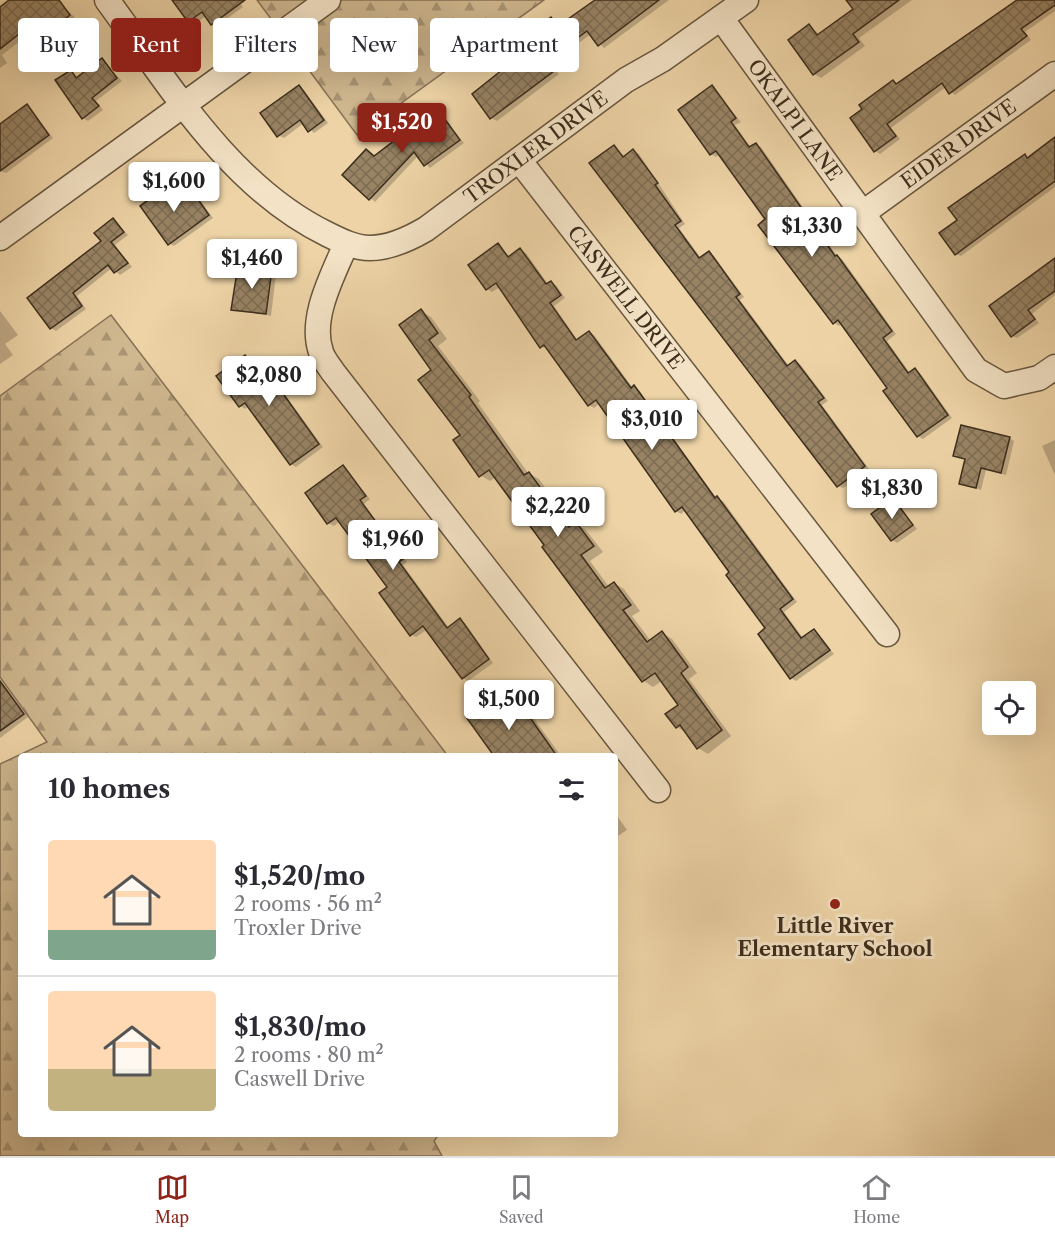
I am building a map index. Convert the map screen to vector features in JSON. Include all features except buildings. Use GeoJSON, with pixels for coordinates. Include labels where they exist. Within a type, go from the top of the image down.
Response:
{"type":"FeatureCollection","features":[{"type":"Feature","properties":{"kind":"street"},"geometry":{"type":"LineString","coordinates":[[107,0],[183,104],[247,176],[290,212],[346,244],[326,293],[318,328],[321,351],[333,372],[658,790]]}},
{"type":"Feature","properties":{"kind":"street"},"geometry":{"type":"LineString","coordinates":[[0,238],[328,0]]}},
{"type":"Feature","properties":{"kind":"street","name":"TROXLER DRIVE"},"geometry":{"type":"LineString","coordinates":[[346,244],[370,248],[409,239],[626,80],[663,59],[746,0]]}},
{"type":"Feature","properties":{"kind":"street","name":"OKALPI LANE"},"geometry":{"type":"LineString","coordinates":[[721,18],[976,370],[1004,386],[1039,378],[1055,367]]}},
{"type":"Feature","properties":{"kind":"street","name":"EIDER DRIVE"},"geometry":{"type":"LineString","coordinates":[[863,213],[1055,74]]}},
{"type":"Feature","properties":{"kind":"street","name":"CASWELL DRIVE"},"geometry":{"type":"LineString","coordinates":[[519,160],[887,634]]}},
{"type":"Feature","properties":{"kind":"green space"},"geometry":{"type":"Polygon","coordinates":[[[257,0],[544,0],[519,18],[430,18],[430,72],[444,72],[357,135],[310,72],[318,72],[318,18],[270,18],[257,0]]]}},
{"type":"Feature","properties":{"kind":"green space"},"geometry":{"type":"Polygon","coordinates":[[[111,315],[446,753],[24,753],[47,742],[0,677],[0,396],[111,315]]]}},
{"type":"Feature","properties":{"kind":"green space"},"geometry":{"type":"Polygon","coordinates":[[[18,756],[18,1137],[437,1137],[434,1141],[442,1156],[0,1156],[0,764],[18,756]]]}},
{"type":"Feature","properties":{"kind":"place","name":"Little River Elementary School"},"geometry":{"type":"Point","coordinates":[835,904]}}]}
